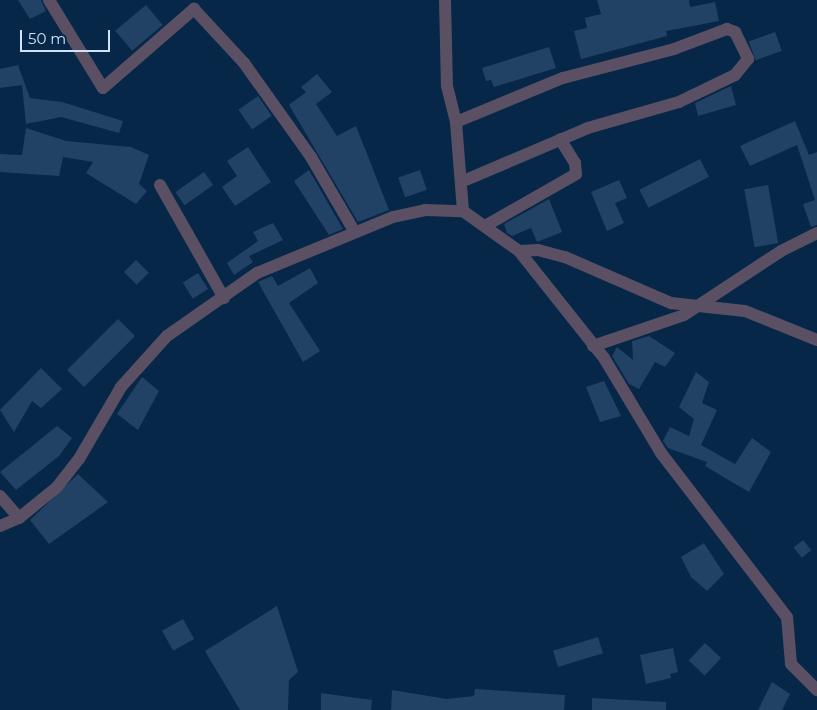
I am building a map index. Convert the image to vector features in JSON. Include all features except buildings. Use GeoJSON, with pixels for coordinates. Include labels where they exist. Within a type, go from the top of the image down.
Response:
{"type":"FeatureCollection","features":[{"type":"Feature","properties":{"kind":"street"},"geometry":{"type":"LineString","coordinates":[[49,0],[103,88],[194,9],[244,63],[311,157],[354,231]]}},
{"type":"Feature","properties":{"kind":"street"},"geometry":{"type":"LineString","coordinates":[[445,0],[446,79],[456,122],[463,210]]}},
{"type":"Feature","properties":{"kind":"street"},"geometry":{"type":"LineString","coordinates":[[456,122],[563,78],[674,49],[727,29],[735,32],[748,59],[735,75],[678,102],[560,140],[461,182]]}},
{"type":"Feature","properties":{"kind":"street"},"geometry":{"type":"LineString","coordinates":[[485,226],[576,174],[575,163],[560,140]]}},
{"type":"Feature","properties":{"kind":"street"},"geometry":{"type":"LineString","coordinates":[[160,185],[224,298]]}},
{"type":"Feature","properties":{"kind":"street"},"geometry":{"type":"LineString","coordinates":[[0,526],[19,518],[57,487],[79,459],[132,372],[166,336],[224,298],[257,273],[354,231],[406,213],[463,210],[519,251],[593,346],[661,453],[787,617],[791,664],[817,690]]}},
{"type":"Feature","properties":{"kind":"street"},"geometry":{"type":"LineString","coordinates":[[593,346],[659,326],[701,306],[781,251],[817,233]]}},
{"type":"Feature","properties":{"kind":"street"},"geometry":{"type":"LineString","coordinates":[[519,251],[548,252],[671,303],[745,311],[817,340]]}},
{"type":"Feature","properties":{"kind":"street"},"geometry":{"type":"LineString","coordinates":[[0,496],[19,518]]}}]}
